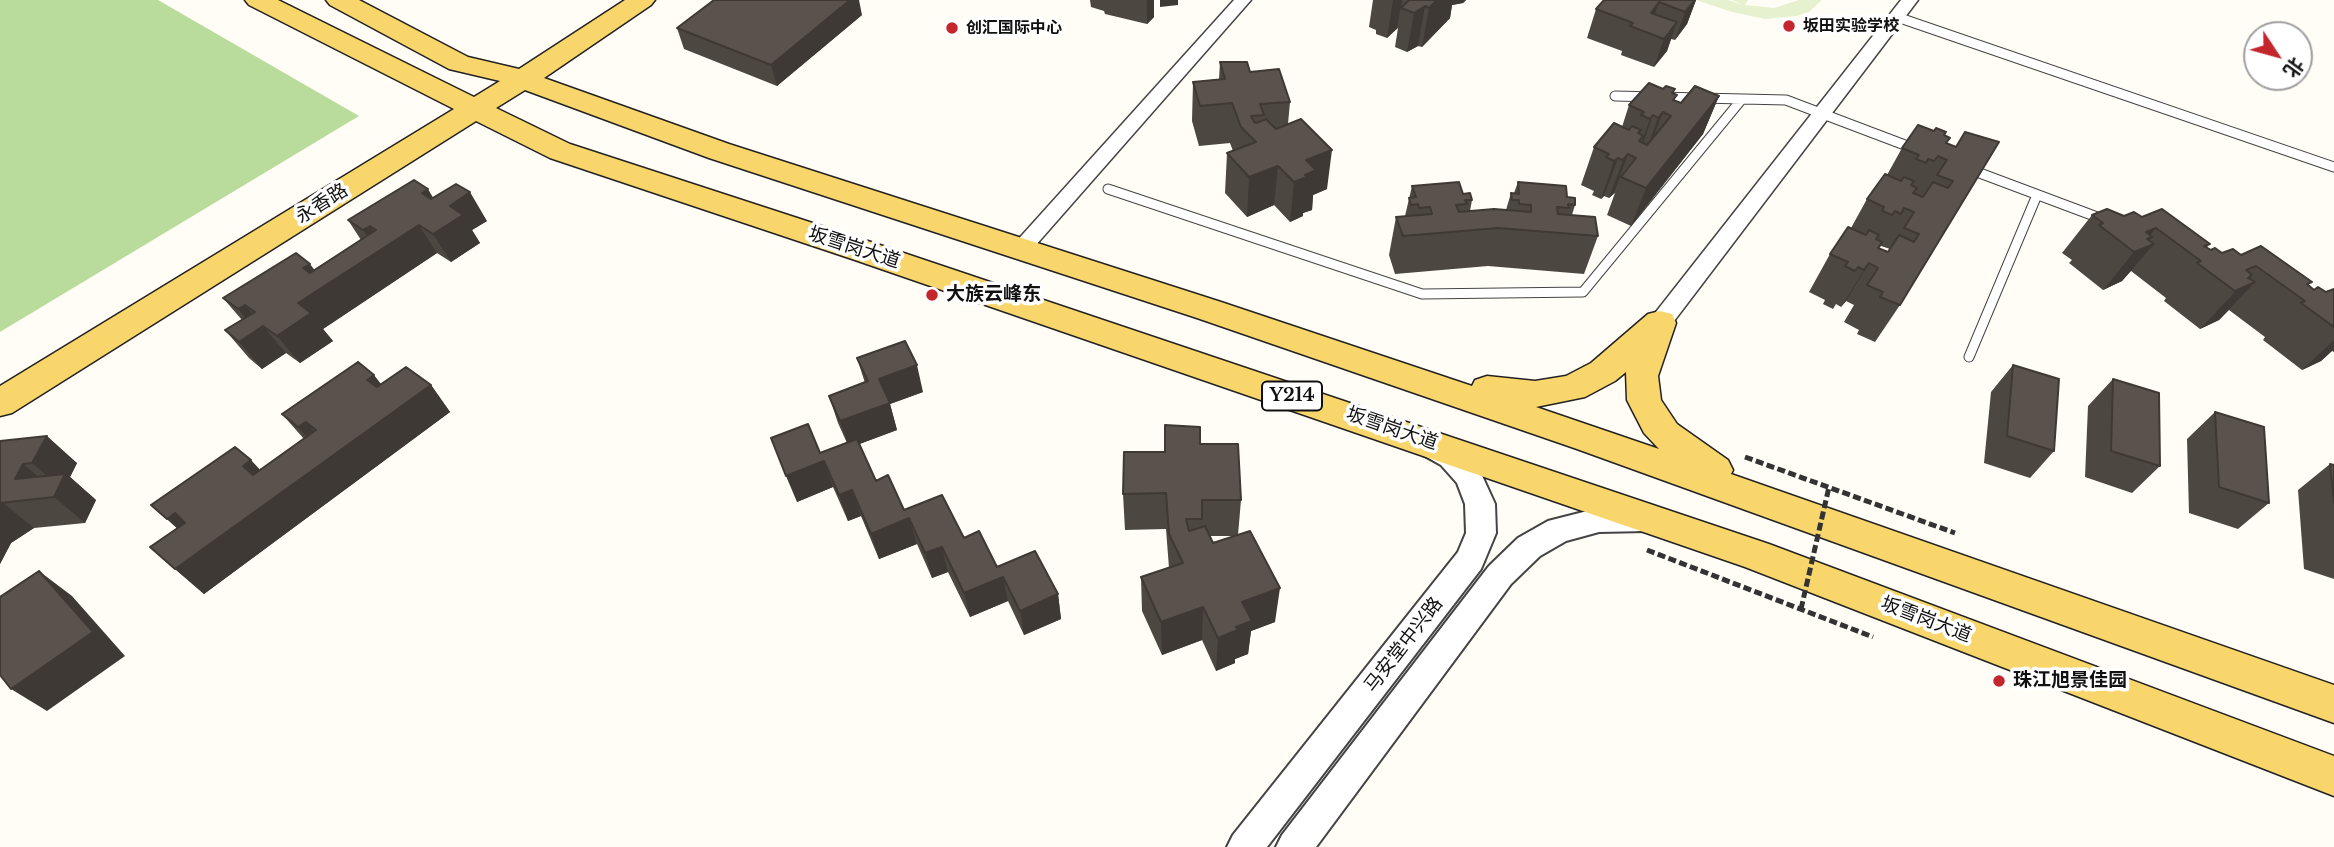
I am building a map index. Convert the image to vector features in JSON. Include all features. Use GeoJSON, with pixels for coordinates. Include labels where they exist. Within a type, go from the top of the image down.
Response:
{"type":"FeatureCollection","features":[{"type":"Feature","properties":{"kind":"main road","name":"坂雪岗大道"},"geometry":{"type":"LineString","coordinates":[[258,0],[465,106],[560,151],[1422,439],[1646,533],[1756,555],[2334,776]]}},
{"type":"Feature","properties":{"kind":"main road"},"geometry":{"type":"LineString","coordinates":[[339,0],[459,62],[513,76],[719,151],[1409,378],[1769,502],[2334,704]]}},
{"type":"Feature","properties":{"kind":"main road","name":"永香路"},"geometry":{"type":"LineString","coordinates":[[513,76],[615,0]]}},
{"type":"Feature","properties":{"kind":"main road","name":"永香路"},"geometry":{"type":"LineString","coordinates":[[0,403],[465,106],[642,0]]}},
{"type":"Feature","properties":{"kind":"main road","name":"永香路"},"geometry":{"type":"LineString","coordinates":[[0,382],[465,106]]}},
{"type":"Feature","properties":{"kind":"main road"},"geometry":{"type":"LineString","coordinates":[[1409,378],[1514,393],[1554,392],[1581,384],[1603,372],[1660,323]]}},
{"type":"Feature","properties":{"kind":"main road"},"geometry":{"type":"LineString","coordinates":[[1660,323],[1641,376],[1641,388],[1649,412],[1676,444],[1769,502]]}},
{"type":"Feature","properties":{"kind":"street"},"geometry":{"type":"LineString","coordinates":[[1021,249],[1243,0]]}},
{"type":"Feature","properties":{"kind":"street"},"geometry":{"type":"LineString","coordinates":[[1660,323],[1910,0]]}},
{"type":"Feature","properties":{"kind":"street","name":"马安堂中兴路"},"geometry":{"type":"LineString","coordinates":[[1245,847],[1470,560],[1481,533],[1477,495],[1469,477],[1451,457],[1422,439]]}},
{"type":"Feature","properties":{"kind":"street","name":"马安堂中兴路"},"geometry":{"type":"LineString","coordinates":[[1294,847],[1500,575],[1529,547],[1559,530],[1599,520],[1646,533]]}},
{"type":"Feature","properties":{"kind":"lane"},"geometry":{"type":"LineString","coordinates":[[1897,17],[2334,167]]}},
{"type":"Feature","properties":{"kind":"lane"},"geometry":{"type":"LineString","coordinates":[[1615,96],[1786,100],[1923,152]]}},
{"type":"Feature","properties":{"kind":"lane"},"geometry":{"type":"LineString","coordinates":[[1108,189],[1422,294],[1583,292],[1742,99]]}},
{"type":"Feature","properties":{"kind":"lane"},"geometry":{"type":"LineString","coordinates":[[1961,166],[2115,223]]}},
{"type":"Feature","properties":{"kind":"lane"},"geometry":{"type":"LineString","coordinates":[[1969,357],[2037,195]]}},
{"type":"Feature","properties":{"kind":"path"},"geometry":{"type":"LineString","coordinates":[[1745,457],[1955,533]]}},
{"type":"Feature","properties":{"kind":"path"},"geometry":{"type":"LineString","coordinates":[[1801,609],[1829,488]]}},
{"type":"Feature","properties":{"kind":"path"},"geometry":{"type":"LineString","coordinates":[[1646,533],[1801,609],[1873,637]]}},
{"type":"Feature","properties":{"kind":"green space"},"geometry":{"type":"Polygon","coordinates":[[[0,0],[158,0],[359,116],[0,332],[0,0]]]}},
{"type":"Feature","properties":{"kind":"green space"},"geometry":{"type":"Polygon","coordinates":[[[1696,0],[1728,0],[1743,5],[1732,0],[1748,0],[1745,5],[1774,8],[1799,0],[1822,0],[1809,12],[1797,16],[1765,19],[1696,0]]]}},
{"type":"Feature","properties":{"kind":"building"},"geometry":{"type":"Polygon","coordinates":[[[714,0],[850,0],[771,65],[677,28],[714,0]]]}},
{"type":"Feature","properties":{"kind":"building"},"geometry":{"type":"Polygon","coordinates":[[[1409,0],[1437,0],[1429,8],[1425,6],[1414,13],[1401,8],[1409,0]]]}},
{"type":"Feature","properties":{"kind":"building"},"geometry":{"type":"Polygon","coordinates":[[[1604,0],[1695,0],[1685,12],[1659,2],[1651,13],[1677,22],[1664,39],[1630,26],[1633,23],[1596,9],[1604,0]]]}},
{"type":"Feature","properties":{"kind":"building"},"geometry":{"type":"Polygon","coordinates":[[[1220,62],[1247,62],[1250,72],[1279,69],[1290,102],[1260,104],[1264,115],[1251,116],[1256,123],[1266,119],[1276,129],[1301,119],[1332,150],[1306,160],[1316,170],[1294,182],[1278,166],[1249,177],[1227,153],[1256,142],[1241,127],[1232,103],[1200,106],[1193,82],[1225,79],[1220,62]]]}},
{"type":"Feature","properties":{"kind":"building"},"geometry":{"type":"Polygon","coordinates":[[[1649,83],[1663,89],[1666,86],[1675,89],[1672,93],[1677,95],[1673,100],[1681,103],[1695,86],[1719,96],[1646,188],[1621,177],[1636,158],[1628,154],[1623,160],[1618,158],[1614,161],[1606,157],[1609,154],[1594,147],[1614,123],[1629,130],[1632,126],[1641,130],[1638,133],[1643,136],[1639,141],[1647,145],[1671,116],[1663,112],[1658,118],[1653,115],[1650,119],[1641,115],[1644,112],[1629,105],[1649,83]]]}},
{"type":"Feature","properties":{"kind":"building"},"geometry":{"type":"Polygon","coordinates":[[[1918,125],[1946,132],[1944,135],[1950,138],[1946,143],[1956,147],[1965,132],[1999,142],[1900,305],[1880,297],[1883,292],[1867,285],[1878,268],[1869,263],[1864,270],[1858,267],[1855,271],[1845,266],[1848,262],[1830,254],[1848,227],[1866,235],[1869,230],[1879,235],[1876,239],[1882,242],[1878,248],[1888,252],[1899,235],[1914,242],[1919,234],[1904,228],[1914,212],[1904,208],[1901,214],[1895,211],[1892,215],[1882,211],[1884,207],[1867,199],[1885,174],[1901,181],[1904,177],[1914,181],[1911,185],[1917,188],[1913,193],[1923,197],[1933,182],[1948,188],[1953,181],[1937,175],[1947,160],[1938,156],[1934,161],[1928,159],[1926,163],[1916,159],[1919,155],[1902,148],[1918,125]]]}},
{"type":"Feature","properties":{"kind":"building"},"geometry":{"type":"Polygon","coordinates":[[[414,180],[428,189],[422,193],[431,199],[456,184],[470,192],[450,206],[463,215],[433,234],[419,225],[298,303],[311,313],[277,336],[263,326],[239,342],[225,330],[255,312],[245,305],[238,309],[223,298],[296,253],[310,264],[303,268],[310,273],[376,230],[370,226],[363,230],[348,220],[414,180]]]}},
{"type":"Feature","properties":{"kind":"building"},"geometry":{"type":"Polygon","coordinates":[[[1459,182],[1463,194],[1470,193],[1472,200],[1465,200],[1467,204],[1456,205],[1459,212],[1494,209],[1531,212],[1531,205],[1512,200],[1511,193],[1519,194],[1518,182],[1566,186],[1567,197],[1575,198],[1575,205],[1568,204],[1569,208],[1557,207],[1558,214],[1595,217],[1598,236],[1498,228],[1403,236],[1396,217],[1432,214],[1430,207],[1419,208],[1418,204],[1411,205],[1409,198],[1416,197],[1412,186],[1459,182]]]}},
{"type":"Feature","properties":{"kind":"building"},"geometry":{"type":"Polygon","coordinates":[[[2107,209],[2124,216],[2134,212],[2142,217],[2162,209],[2210,244],[2204,246],[2211,250],[2215,248],[2222,253],[2233,249],[2241,255],[2261,246],[2312,282],[2307,284],[2314,290],[2318,287],[2326,292],[2334,289],[2334,327],[2301,303],[2305,301],[2256,266],[2246,270],[2252,275],[2248,278],[2255,282],[2235,291],[2197,263],[2201,261],[2156,228],[2146,232],[2152,237],[2147,239],[2154,244],[2134,252],[2099,225],[2103,223],[2092,215],[2107,209]]]}},
{"type":"Feature","properties":{"kind":"building"},"geometry":{"type":"Polygon","coordinates":[[[905,341],[917,365],[879,379],[890,403],[840,421],[829,396],[868,381],[857,358],[905,341]]]}},
{"type":"Feature","properties":{"kind":"building"},"geometry":{"type":"Polygon","coordinates":[[[358,362],[374,375],[367,380],[377,387],[406,367],[431,385],[175,569],[150,547],[185,523],[175,513],[167,519],[151,505],[235,447],[251,460],[243,466],[253,475],[316,430],[306,422],[298,427],[282,414],[358,362]]]}},
{"type":"Feature","properties":{"kind":"building"},"geometry":{"type":"Polygon","coordinates":[[[2013,365],[2059,379],[2054,451],[2007,436],[2013,365]]]}},
{"type":"Feature","properties":{"kind":"building"},"geometry":{"type":"Polygon","coordinates":[[[2113,379],[2159,393],[2160,466],[2111,451],[2113,379]]]}},
{"type":"Feature","properties":{"kind":"building"},"geometry":{"type":"Polygon","coordinates":[[[2215,412],[2264,427],[2269,503],[2219,487],[2215,412]]]}},
{"type":"Feature","properties":{"kind":"building"},"geometry":{"type":"Polygon","coordinates":[[[808,424],[820,453],[857,439],[876,481],[888,475],[904,510],[942,495],[964,538],[979,531],[997,567],[1035,551],[1058,594],[1020,611],[1003,577],[964,593],[942,547],[925,553],[909,518],[871,534],[852,490],[839,495],[824,461],[786,476],[771,438],[808,424]]]}},
{"type":"Feature","properties":{"kind":"building"},"geometry":{"type":"Polygon","coordinates":[[[1165,425],[1200,427],[1200,444],[1238,444],[1241,500],[1202,500],[1202,519],[1186,519],[1189,531],[1205,526],[1213,543],[1250,531],[1280,588],[1242,602],[1252,621],[1218,638],[1203,607],[1161,622],[1141,577],[1183,563],[1169,534],[1166,493],[1123,494],[1124,452],[1165,452],[1165,425]]]}},
{"type":"Feature","properties":{"kind":"building"},"geometry":{"type":"Polygon","coordinates":[[[47,436],[32,463],[23,464],[15,479],[65,474],[54,497],[0,503],[0,441],[47,436]]]}},
{"type":"Feature","properties":{"kind":"building"},"geometry":{"type":"Polygon","coordinates":[[[2330,464],[2334,465],[2334,503],[2330,464]]]}},
{"type":"Feature","properties":{"kind":"building"},"geometry":{"type":"Polygon","coordinates":[[[39,571],[93,632],[11,689],[0,675],[0,597],[39,571]]]}},
{"type":"Feature","properties":{"kind":"place","name":"坂田实验学校"},"geometry":{"type":"Point","coordinates":[1789,26]}},
{"type":"Feature","properties":{"kind":"place","name":"创汇国际中心"},"geometry":{"type":"Point","coordinates":[952,28]}},
{"type":"Feature","properties":{"kind":"place","name":"大族云峰东"},"geometry":{"type":"Point","coordinates":[932,295]}},
{"type":"Feature","properties":{"kind":"place","name":"珠江旭景佳园"},"geometry":{"type":"Point","coordinates":[1999,681]}}]}
